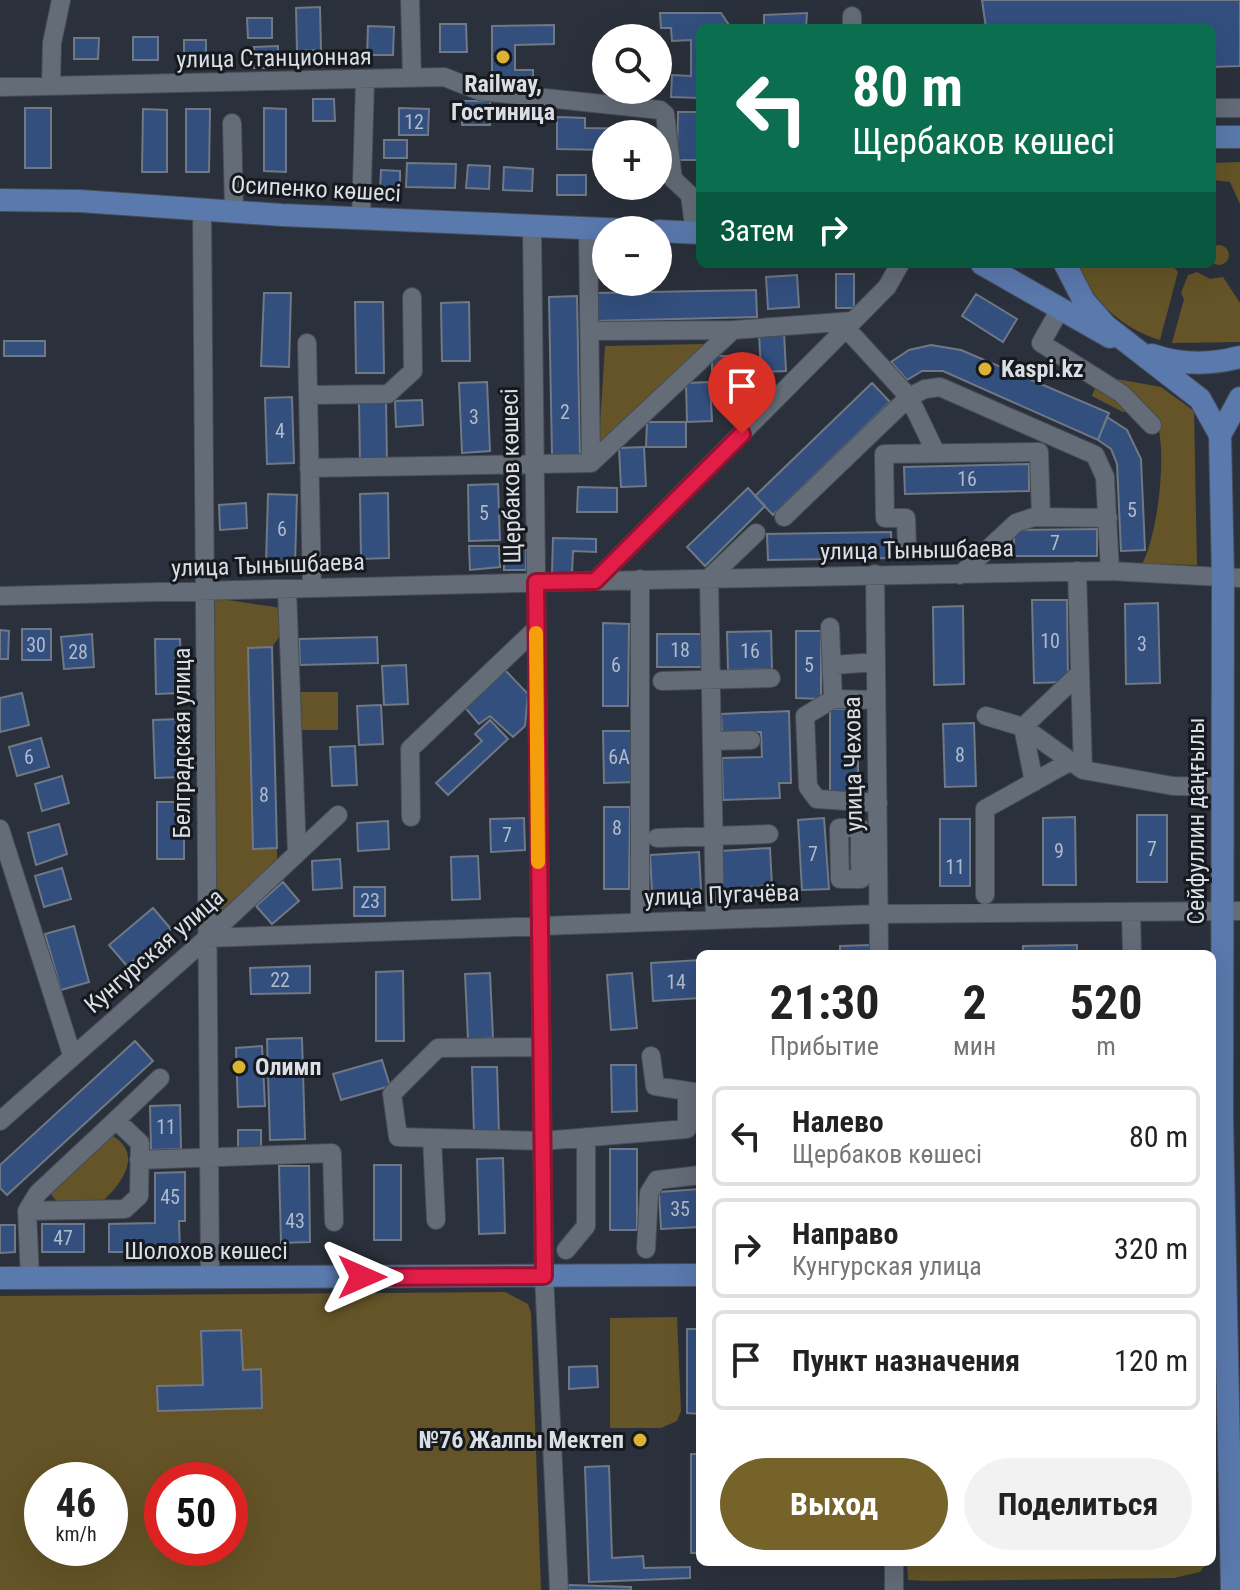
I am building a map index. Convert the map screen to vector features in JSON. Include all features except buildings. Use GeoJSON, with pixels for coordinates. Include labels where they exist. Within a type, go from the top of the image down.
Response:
{"type":"FeatureCollection","features":[{"type":"Feature","properties":{"kind":"main road"},"geometry":{"type":"LineString","coordinates":[[1216,137],[1240,137]]}},
{"type":"Feature","properties":{"kind":"main road","name":"Осипенко көшесі"},"geometry":{"type":"LineString","coordinates":[[0,200],[80,201],[592,228]]}},
{"type":"Feature","properties":{"kind":"main road"},"geometry":{"type":"LineString","coordinates":[[672,232],[696,233]]}},
{"type":"Feature","properties":{"kind":"main road"},"geometry":{"type":"LineString","coordinates":[[989,268],[1059,311],[1133,348],[1173,362],[1207,363],[1240,357]]}},
{"type":"Feature","properties":{"kind":"main road"},"geometry":{"type":"LineString","coordinates":[[1067,268],[1084,301],[1106,326],[1133,348]]}},
{"type":"Feature","properties":{"kind":"main road","name":"Сейфуллин даңғылы"},"geometry":{"type":"LineString","coordinates":[[1133,348],[1200,399],[1220,435],[1232,578],[1222,787],[1231,911],[1217,1088],[1225,1266],[1232,1590]]}},
{"type":"Feature","properties":{"kind":"main road","name":"Сейфуллин даңғылы"},"geometry":{"type":"LineString","coordinates":[[1220,435],[1240,398]]}},
{"type":"Feature","properties":{"kind":"main road","name":"Шолохов көшесі"},"geometry":{"type":"LineString","coordinates":[[0,1278],[696,1275]]}},
{"type":"Feature","properties":{"kind":"street"},"geometry":{"type":"LineString","coordinates":[[51,84],[52,43],[61,0]]}},
{"type":"Feature","properties":{"kind":"street"},"geometry":{"type":"LineString","coordinates":[[410,0],[412,76]]}},
{"type":"Feature","properties":{"kind":"street","name":"улица Станционная"},"geometry":{"type":"LineString","coordinates":[[0,87],[444,77],[480,91],[546,95],[662,111],[673,179],[690,195],[696,228]]}},
{"type":"Feature","properties":{"kind":"street"},"geometry":{"type":"LineString","coordinates":[[361,218],[365,81]]}},
{"type":"Feature","properties":{"kind":"street"},"geometry":{"type":"LineString","coordinates":[[1216,108],[1240,108]]}},
{"type":"Feature","properties":{"kind":"street"},"geometry":{"type":"LineString","coordinates":[[232,123],[234,211]]}},
{"type":"Feature","properties":{"kind":"street","name":"Белградская улица"},"geometry":{"type":"LineString","coordinates":[[202,209],[210,1277]]}},
{"type":"Feature","properties":{"kind":"street","name":"Щербаков көшесі"},"geometry":{"type":"LineString","coordinates":[[532,226],[544,1276],[559,1590]]}},
{"type":"Feature","properties":{"kind":"street"},"geometry":{"type":"LineString","coordinates":[[588,228],[591,463]]}},
{"type":"Feature","properties":{"kind":"street"},"geometry":{"type":"LineString","coordinates":[[536,582],[595,581],[887,287],[898,268]]}},
{"type":"Feature","properties":{"kind":"street"},"geometry":{"type":"LineString","coordinates":[[308,395],[388,394],[413,371],[412,297]]}},
{"type":"Feature","properties":{"kind":"street"},"geometry":{"type":"LineString","coordinates":[[1059,311],[1041,343],[1122,394],[1152,425]]}},
{"type":"Feature","properties":{"kind":"street"},"geometry":{"type":"LineString","coordinates":[[589,331],[850,325]]}},
{"type":"Feature","properties":{"kind":"street"},"geometry":{"type":"LineString","coordinates":[[850,325],[909,397],[936,453]]}},
{"type":"Feature","properties":{"kind":"street"},"geometry":{"type":"LineString","coordinates":[[309,468],[591,463],[733,330]]}},
{"type":"Feature","properties":{"kind":"street"},"geometry":{"type":"LineString","coordinates":[[307,343],[312,588]]}},
{"type":"Feature","properties":{"kind":"street"},"geometry":{"type":"LineString","coordinates":[[784,517],[909,397],[925,389],[940,387],[1089,451],[1104,469],[1110,571]]}},
{"type":"Feature","properties":{"kind":"street"},"geometry":{"type":"LineString","coordinates":[[907,548],[906,518],[885,518],[884,454],[1039,452],[1041,517]]}},
{"type":"Feature","properties":{"kind":"street"},"geometry":{"type":"LineString","coordinates":[[960,575],[1007,529],[1025,519],[1108,518]]}},
{"type":"Feature","properties":{"kind":"street"},"geometry":{"type":"LineString","coordinates":[[715,919],[709,578],[756,533]]}},
{"type":"Feature","properties":{"kind":"street"},"geometry":{"type":"LineString","coordinates":[[1077,571],[1080,673],[1077,766]]}},
{"type":"Feature","properties":{"kind":"street","name":"улица Тынышбаева"},"geometry":{"type":"LineString","coordinates":[[595,581],[1077,571],[1232,578]]}},
{"type":"Feature","properties":{"kind":"street","name":"улица Чехова"},"geometry":{"type":"LineString","coordinates":[[875,574],[878,803],[869,862],[878,914],[879,950]]}},
{"type":"Feature","properties":{"kind":"street"},"geometry":{"type":"LineString","coordinates":[[640,579],[640,922]]}},
{"type":"Feature","properties":{"kind":"street","name":"улица Тынышбаева"},"geometry":{"type":"LineString","coordinates":[[0,596],[536,582]]}},
{"type":"Feature","properties":{"kind":"street"},"geometry":{"type":"LineString","coordinates":[[287,590],[297,853]]}},
{"type":"Feature","properties":{"kind":"street"},"geometry":{"type":"LineString","coordinates":[[830,627],[834,665],[833,699]]}},
{"type":"Feature","properties":{"kind":"street"},"geometry":{"type":"LineString","coordinates":[[411,817],[410,749],[536,629]]}},
{"type":"Feature","properties":{"kind":"street"},"geometry":{"type":"LineString","coordinates":[[834,665],[876,662]]}},
{"type":"Feature","properties":{"kind":"street"},"geometry":{"type":"LineString","coordinates":[[1023,727],[1080,673]]}},
{"type":"Feature","properties":{"kind":"street"},"geometry":{"type":"LineString","coordinates":[[662,681],[771,678]]}},
{"type":"Feature","properties":{"kind":"street"},"geometry":{"type":"LineString","coordinates":[[876,700],[833,699],[805,716],[810,792],[820,799],[878,803]]}},
{"type":"Feature","properties":{"kind":"street"},"geometry":{"type":"LineString","coordinates":[[986,716],[1023,727],[1077,766],[1173,786],[1222,787]]}},
{"type":"Feature","properties":{"kind":"street"},"geometry":{"type":"LineString","coordinates":[[1023,727],[1034,782]]}},
{"type":"Feature","properties":{"kind":"street"},"geometry":{"type":"LineString","coordinates":[[712,741],[751,740]]}},
{"type":"Feature","properties":{"kind":"street"},"geometry":{"type":"LineString","coordinates":[[985,895],[985,809],[1034,782],[1077,766]]}},
{"type":"Feature","properties":{"kind":"street","name":"Кунгурская улица"},"geometry":{"type":"LineString","coordinates":[[0,1121],[207,938],[338,815]]}},
{"type":"Feature","properties":{"kind":"street"},"geometry":{"type":"LineString","coordinates":[[0,829],[72,1055]]}},
{"type":"Feature","properties":{"kind":"street"},"geometry":{"type":"LineString","coordinates":[[657,838],[769,834]]}},
{"type":"Feature","properties":{"kind":"street","name":"улица Пугачёва"},"geometry":{"type":"LineString","coordinates":[[207,938],[878,914],[1231,911]]}},
{"type":"Feature","properties":{"kind":"street"},"geometry":{"type":"LineString","coordinates":[[1131,912],[1132,950]]}},
{"type":"Feature","properties":{"kind":"street"},"geometry":{"type":"LineString","coordinates":[[541,1047],[438,1048],[392,1094],[398,1137],[542,1141],[687,1129],[693,1093],[655,1086],[651,1056]]}},
{"type":"Feature","properties":{"kind":"street"},"geometry":{"type":"LineString","coordinates":[[30,1278],[27,1211],[38,1193],[160,1078]]}},
{"type":"Feature","properties":{"kind":"street"},"geometry":{"type":"LineString","coordinates":[[27,1211],[125,1209],[139,1196],[140,1143],[116,1120]]}},
{"type":"Feature","properties":{"kind":"street"},"geometry":{"type":"LineString","coordinates":[[566,1250],[586,1226],[586,1137]]}},
{"type":"Feature","properties":{"kind":"street"},"geometry":{"type":"LineString","coordinates":[[432,1138],[436,1220]]}},
{"type":"Feature","properties":{"kind":"street"},"geometry":{"type":"LineString","coordinates":[[139,1160],[332,1153],[334,1222]]}},
{"type":"Feature","properties":{"kind":"street"},"geometry":{"type":"LineString","coordinates":[[646,1249],[649,1193],[657,1180],[696,1175]]}},
{"type":"Feature","properties":{"kind":"street"},"geometry":{"type":"LineString","coordinates":[[894,1566],[894,1590]]}},
{"type":"Feature","properties":{"kind":"shaded area"},"geometry":{"type":"Polygon","coordinates":[[[1240,162],[1240,204],[1230,182],[1216,180],[1216,163],[1240,162]]]}},
{"type":"Feature","properties":{"kind":"shaded area"},"geometry":{"type":"Polygon","coordinates":[[[1216,246],[1223,246],[1228,251],[1226,262],[1216,264],[1216,246]]]}},
{"type":"Feature","properties":{"kind":"shaded area"},"geometry":{"type":"Polygon","coordinates":[[[1079,268],[1174,268],[1178,272],[1160,340],[1134,329],[1110,312],[1079,268]]]}},
{"type":"Feature","properties":{"kind":"shaded area"},"geometry":{"type":"Polygon","coordinates":[[[1197,272],[1210,279],[1223,277],[1240,303],[1240,342],[1172,343],[1184,299],[1181,293],[1188,275],[1197,272]]]}},
{"type":"Feature","properties":{"kind":"shaded area"},"geometry":{"type":"Polygon","coordinates":[[[704,344],[709,352],[611,444],[599,442],[605,346],[704,344]]]}},
{"type":"Feature","properties":{"kind":"shaded area"},"geometry":{"type":"Polygon","coordinates":[[[1100,376],[1161,387],[1194,411],[1197,565],[1142,564],[1153,532],[1160,488],[1158,425],[1153,412],[1123,412],[1092,396],[1100,376]]]}},
{"type":"Feature","properties":{"kind":"shaded area"},"geometry":{"type":"Polygon","coordinates":[[[214,598],[282,608],[287,626],[272,647],[248,648],[253,848],[277,848],[277,860],[211,924],[214,598]]]}},
{"type":"Feature","properties":{"kind":"shaded area"},"geometry":{"type":"Polygon","coordinates":[[[300,692],[338,692],[338,730],[300,730],[300,692]]]}},
{"type":"Feature","properties":{"kind":"shaded area"},"geometry":{"type":"Polygon","coordinates":[[[113,1136],[127,1152],[128,1160],[117,1186],[103,1201],[58,1203],[49,1192],[113,1136]]]}},
{"type":"Feature","properties":{"kind":"shaded area"},"geometry":{"type":"Polygon","coordinates":[[[505,1292],[528,1304],[531,1313],[541,1590],[0,1590],[0,1296],[505,1292]]]}},
{"type":"Feature","properties":{"kind":"shaded area"},"geometry":{"type":"Polygon","coordinates":[[[677,1317],[681,1411],[677,1421],[661,1428],[610,1428],[610,1318],[677,1317]]]}},
{"type":"Feature","properties":{"kind":"shaded area"},"geometry":{"type":"Polygon","coordinates":[[[907,1566],[1204,1566],[1200,1572],[1174,1578],[908,1580],[907,1566]]]}},
{"type":"Feature","properties":{"kind":"slow traffic"},"geometry":{"type":"LineString","coordinates":[[536,633],[538,862]]}},
{"type":"Feature","properties":{"kind":"place","name":"Railway, Гостиница"},"geometry":{"type":"Point","coordinates":[503,57]}},
{"type":"Feature","properties":{"kind":"place","name":"Kaspi.kz"},"geometry":{"type":"Point","coordinates":[985,369]}},
{"type":"Feature","properties":{"kind":"place","name":"Олимп"},"geometry":{"type":"Point","coordinates":[239,1067]}},
{"type":"Feature","properties":{"kind":"place","name":"№76 Жалпы Мектеп"},"geometry":{"type":"Point","coordinates":[640,1440]}},
{"type":"Feature","properties":{"kind":"route"},"geometry":{"type":"LineString","coordinates":[[362,1277],[544,1276],[536,582],[595,581],[742,434]]}}]}
